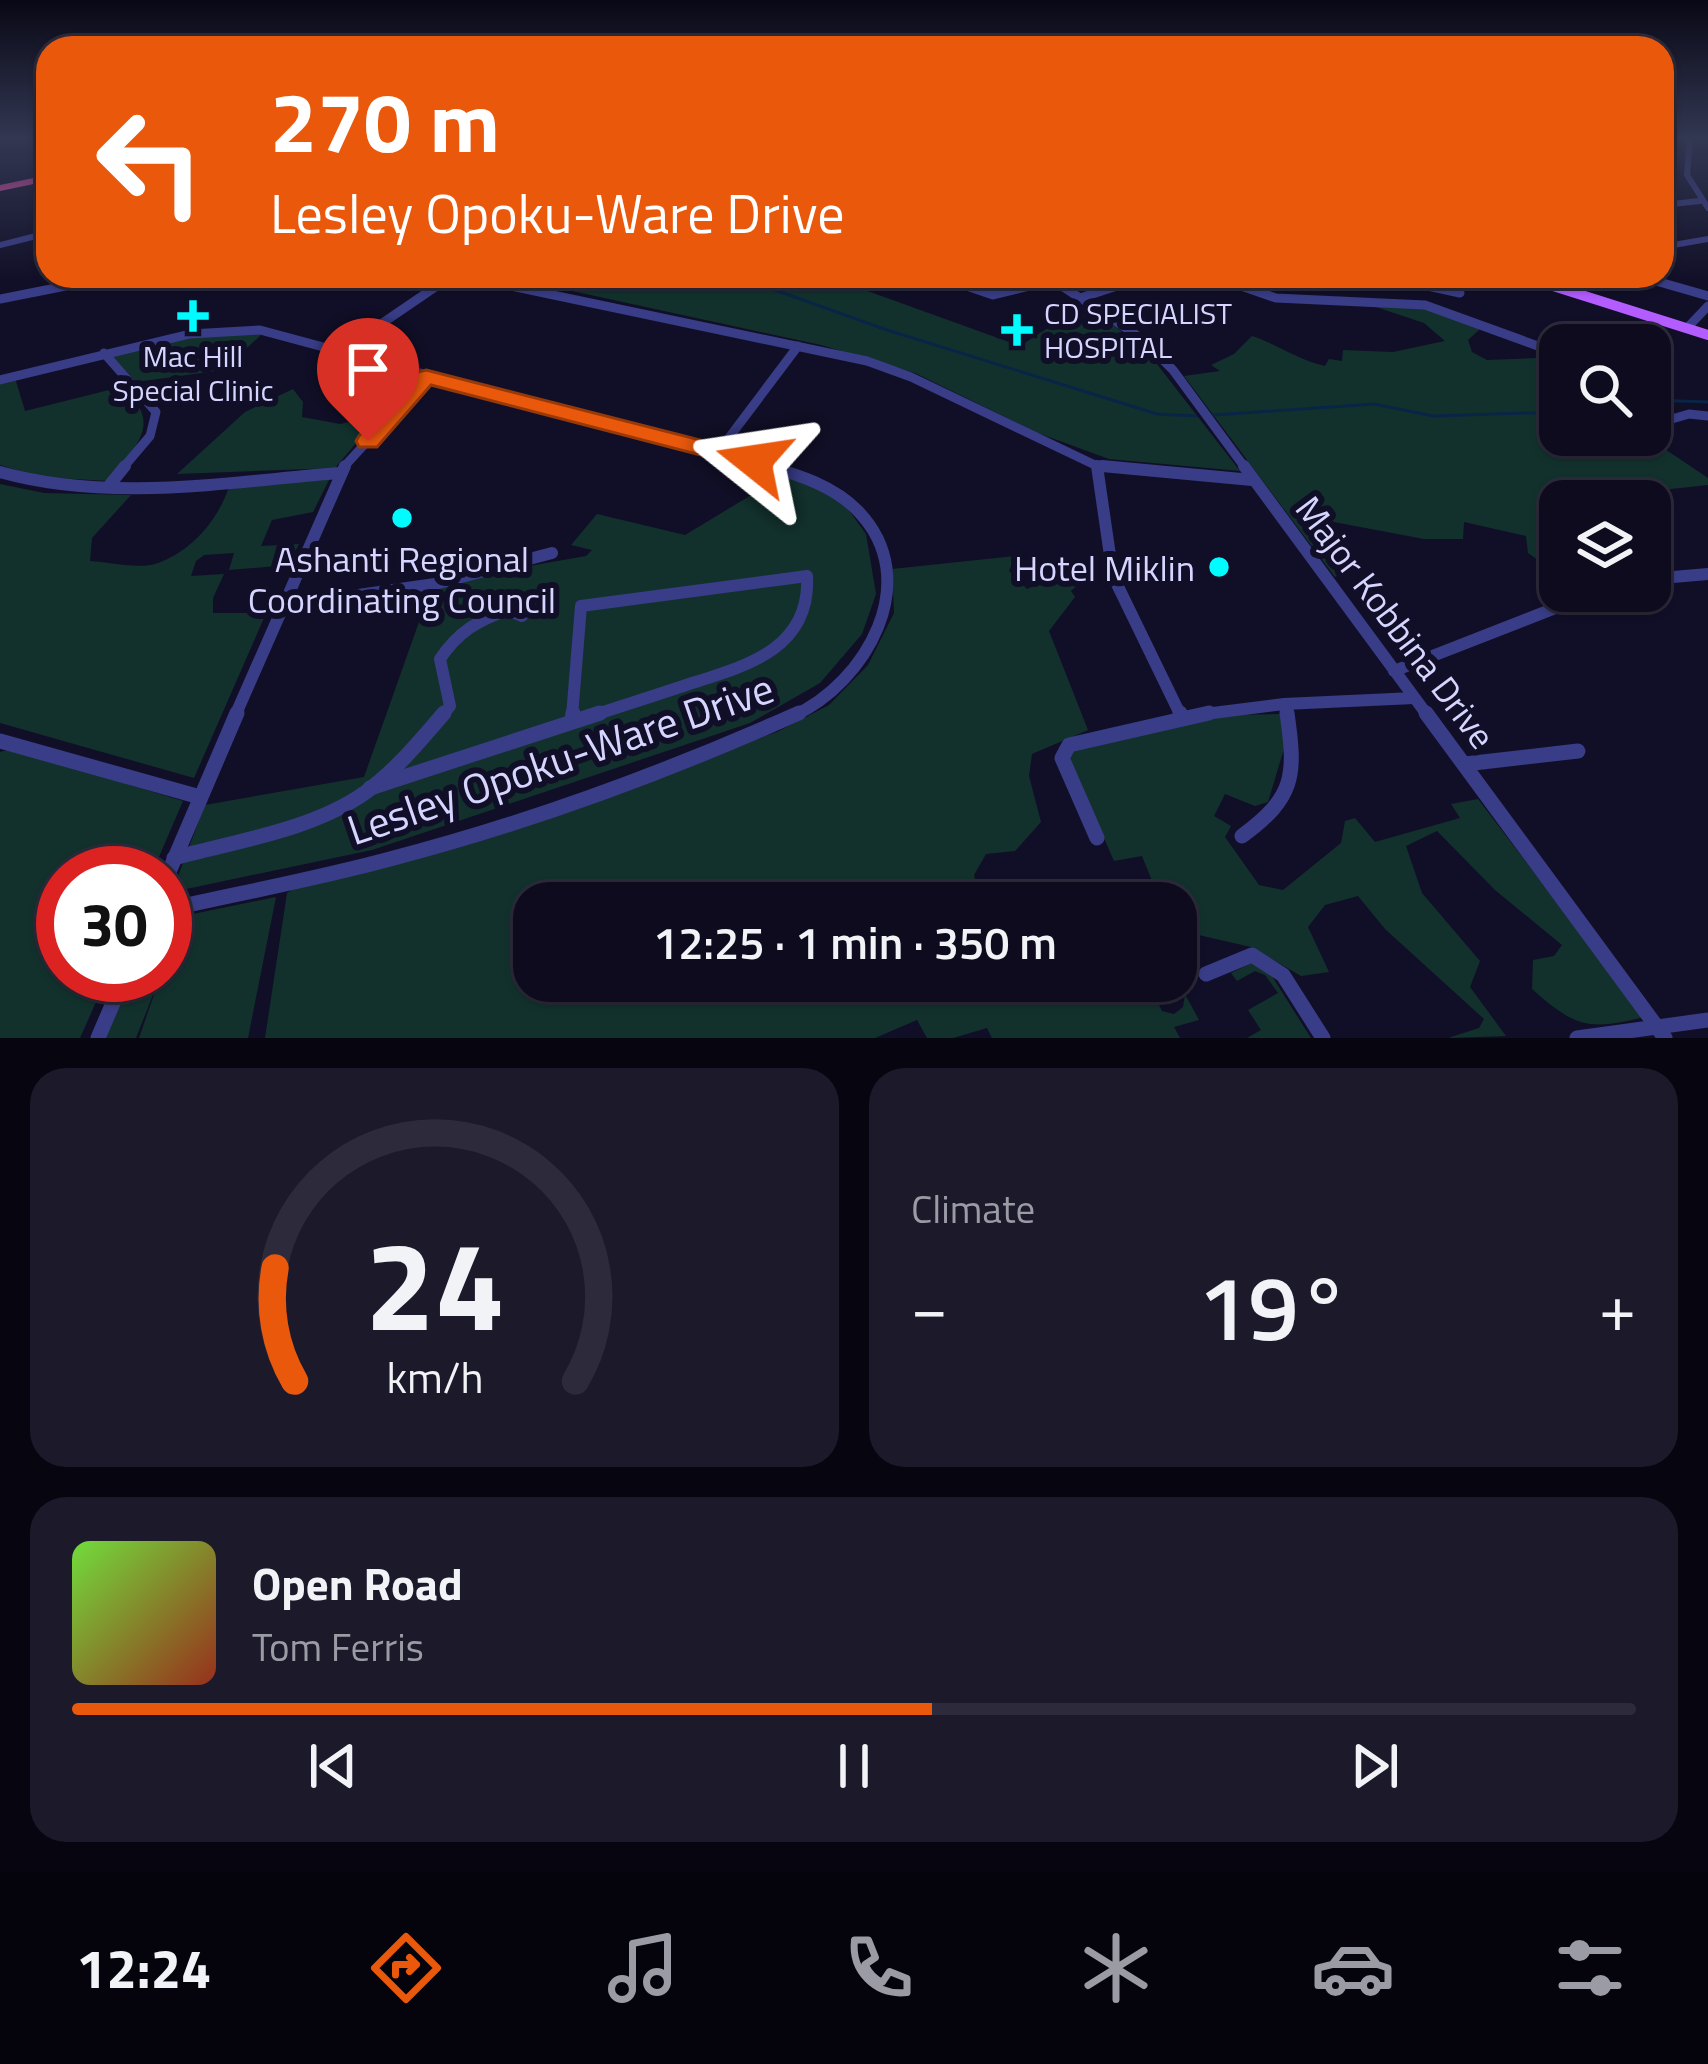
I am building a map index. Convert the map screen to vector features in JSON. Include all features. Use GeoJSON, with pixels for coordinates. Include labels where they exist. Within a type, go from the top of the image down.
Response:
{"type":"FeatureCollection","features":[{"type":"Feature","properties":{"kind":"main road"},"geometry":{"type":"LineString","coordinates":[[1561,288],[1708,334]]}},
{"type":"Feature","properties":{"kind":"street"},"geometry":{"type":"LineString","coordinates":[[0,245],[36,236]]}},
{"type":"Feature","properties":{"kind":"street"},"geometry":{"type":"LineString","coordinates":[[1674,246],[1708,239]]}},
{"type":"Feature","properties":{"kind":"street"},"geometry":{"type":"LineString","coordinates":[[1674,286],[1708,296]]}},
{"type":"Feature","properties":{"kind":"street"},"geometry":{"type":"LineString","coordinates":[[0,299],[55,288]]}},
{"type":"Feature","properties":{"kind":"street"},"geometry":{"type":"LineString","coordinates":[[340,352],[433,288]]}},
{"type":"Feature","properties":{"kind":"street"},"geometry":{"type":"LineString","coordinates":[[522,288],[847,356],[911,377],[1097,466],[1252,480]]}},
{"type":"Feature","properties":{"kind":"street"},"geometry":{"type":"LineString","coordinates":[[973,288],[993,295],[1016,288]]}},
{"type":"Feature","properties":{"kind":"street","name":"Major Kobbina Drive"},"geometry":{"type":"LineString","coordinates":[[1067,288],[1141,338],[1173,370],[1660,1031]]}},
{"type":"Feature","properties":{"kind":"street"},"geometry":{"type":"LineString","coordinates":[[1083,297],[1110,288]]}},
{"type":"Feature","properties":{"kind":"street"},"geometry":{"type":"LineString","coordinates":[[1248,288],[1276,298],[1425,305],[1539,346]]}},
{"type":"Feature","properties":{"kind":"street"},"geometry":{"type":"LineString","coordinates":[[1437,288],[1460,293]]}},
{"type":"Feature","properties":{"kind":"street"},"geometry":{"type":"LineString","coordinates":[[1687,328],[1708,306]]}},
{"type":"Feature","properties":{"kind":"street","name":"Lesley Opoku-Ware Drive"},"geometry":{"type":"LineString","coordinates":[[0,380],[190,334],[244,328],[719,451],[830,488],[858,510],[875,536],[888,578],[885,615],[865,657],[835,690],[792,720],[710,753],[391,859],[192,904]]}},
{"type":"Feature","properties":{"kind":"street"},"geometry":{"type":"LineString","coordinates":[[719,451],[798,346]]}},
{"type":"Feature","properties":{"kind":"street"},"geometry":{"type":"LineString","coordinates":[[104,353],[156,412],[150,436],[108,487]]}},
{"type":"Feature","properties":{"kind":"street"},"geometry":{"type":"LineString","coordinates":[[180,846],[339,473],[426,377]]}},
{"type":"Feature","properties":{"kind":"street"},"geometry":{"type":"LineString","coordinates":[[1671,419],[1689,414],[1708,416]]}},
{"type":"Feature","properties":{"kind":"street"},"geometry":{"type":"LineString","coordinates":[[1097,466],[1113,576],[1182,718]]}},
{"type":"Feature","properties":{"kind":"street"},"geometry":{"type":"LineString","coordinates":[[0,472],[23,480],[108,487],[339,473]]}},
{"type":"Feature","properties":{"kind":"street"},"geometry":{"type":"LineString","coordinates":[[282,606],[435,584],[552,553]]}},
{"type":"Feature","properties":{"kind":"street"},"geometry":{"type":"LineString","coordinates":[[1671,577],[1708,574]]}},
{"type":"Feature","properties":{"kind":"street"},"geometry":{"type":"LineString","coordinates":[[370,788],[763,660],[795,629],[810,598],[807,576],[581,606],[572,721]]}},
{"type":"Feature","properties":{"kind":"street"},"geometry":{"type":"LineString","coordinates":[[192,853],[359,797],[413,751],[449,706],[440,659],[456,632],[508,610],[522,616]]}},
{"type":"Feature","properties":{"kind":"street"},"geometry":{"type":"LineString","coordinates":[[1394,671],[1545,612]]}},
{"type":"Feature","properties":{"kind":"street"},"geometry":{"type":"LineString","coordinates":[[1097,838],[1062,750],[1090,738],[1182,718],[1286,704],[1414,698]]}},
{"type":"Feature","properties":{"kind":"street"},"geometry":{"type":"LineString","coordinates":[[1242,836],[1274,814],[1290,787],[1294,762],[1286,704]]}},
{"type":"Feature","properties":{"kind":"street"},"geometry":{"type":"LineString","coordinates":[[2,744],[200,796]]}},
{"type":"Feature","properties":{"kind":"street"},"geometry":{"type":"LineString","coordinates":[[1465,764],[1578,751]]}},
{"type":"Feature","properties":{"kind":"street"},"geometry":{"type":"LineString","coordinates":[[1206,974],[1252,955],[1273,965],[1323,1038]]}},
{"type":"Feature","properties":{"kind":"street"},"geometry":{"type":"LineString","coordinates":[[98,1038],[113,1002]]}},
{"type":"Feature","properties":{"kind":"street"},"geometry":{"type":"LineString","coordinates":[[1577,1038],[1660,1031],[1708,1020]]}},
{"type":"Feature","properties":{"kind":"green space"},"geometry":{"type":"Polygon","coordinates":[[[558,288],[859,288],[1020,346],[1085,304],[1146,350],[1240,471],[1109,459],[1038,433],[915,373],[821,345],[558,288]]]}},
{"type":"Feature","properties":{"kind":"green space"},"geometry":{"type":"Polygon","coordinates":[[[1395,303],[1435,311],[1480,329],[1468,340],[1472,352],[1487,360],[1539,358],[1539,456],[1671,453],[1708,478],[1708,485],[1671,489],[1671,480],[1539,480],[1539,561],[1528,553],[1526,536],[1464,522],[1463,539],[1424,539],[1318,519],[1314,535],[1339,552],[1342,573],[1335,577],[1184,376],[1220,371],[1211,365],[1234,354],[1252,336],[1325,366],[1329,359],[1342,361],[1343,350],[1393,352],[1445,341],[1424,323],[1376,307],[1395,303]]]}},
{"type":"Feature","properties":{"kind":"green space"},"geometry":{"type":"Polygon","coordinates":[[[232,330],[261,335],[223,370],[136,382],[110,354],[232,330]]]}},
{"type":"Feature","properties":{"kind":"green space"},"geometry":{"type":"Polygon","coordinates":[[[15,378],[25,411],[121,387],[141,412],[142,434],[108,481],[39,477],[0,465],[0,382],[15,378]]]}},
{"type":"Feature","properties":{"kind":"green space"},"geometry":{"type":"Polygon","coordinates":[[[293,389],[303,402],[302,417],[340,424],[380,415],[335,468],[177,474],[245,412],[293,389]]]}},
{"type":"Feature","properties":{"kind":"green space"},"geometry":{"type":"Polygon","coordinates":[[[786,474],[843,502],[866,534],[876,594],[862,634],[820,683],[750,723],[372,850],[192,888],[189,846],[205,805],[364,777],[430,591],[586,556],[592,550],[571,545],[597,514],[685,535],[786,474]]]}},
{"type":"Feature","properties":{"kind":"green space"},"geometry":{"type":"Polygon","coordinates":[[[330,478],[313,512],[272,520],[261,546],[299,544],[288,565],[229,570],[234,553],[204,555],[196,561],[191,576],[224,574],[213,598],[213,613],[262,613],[264,618],[194,778],[0,723],[0,484],[44,493],[131,495],[92,538],[90,561],[140,566],[168,559],[192,543],[219,510],[230,484],[330,478]]]}},
{"type":"Feature","properties":{"kind":"green space"},"geometry":{"type":"Polygon","coordinates":[[[1015,556],[1009,571],[1027,589],[1085,564],[1095,569],[1071,591],[1075,597],[1049,631],[1088,730],[1032,754],[1029,776],[1041,822],[1015,851],[986,854],[974,875],[976,882],[513,882],[513,1002],[1158,1002],[1162,1011],[1174,1014],[1189,1002],[1199,1020],[1174,1027],[1180,1038],[992,1038],[987,1028],[953,1038],[927,1038],[917,1020],[875,1038],[265,1038],[287,893],[510,827],[777,732],[829,705],[868,665],[894,613],[892,569],[1015,556]]]}},
{"type":"Feature","properties":{"kind":"green space"},"geometry":{"type":"Polygon","coordinates":[[[1280,714],[1286,742],[1268,802],[1255,806],[1225,794],[1214,816],[1231,826],[1225,837],[1259,885],[1283,890],[1341,843],[1345,821],[1355,818],[1375,842],[1460,818],[1451,804],[1478,799],[1644,1017],[1609,1024],[1583,1022],[1532,989],[1533,960],[1554,956],[1562,945],[1495,890],[1437,831],[1406,846],[1422,893],[1480,961],[1470,987],[1506,1036],[1448,1038],[1479,1028],[1484,1019],[1385,929],[1358,896],[1325,905],[1308,927],[1329,972],[1301,976],[1251,947],[1197,935],[1197,882],[1153,882],[1142,856],[1114,861],[1066,751],[1229,715],[1280,714]]]}},
{"type":"Feature","properties":{"kind":"green space"},"geometry":{"type":"Polygon","coordinates":[[[11,749],[183,801],[164,846],[36,846],[36,1002],[96,1002],[80,1038],[0,1038],[0,752],[11,749]]]}},
{"type":"Feature","properties":{"kind":"green space"},"geometry":{"type":"Polygon","coordinates":[[[276,897],[248,1038],[139,1038],[151,1002],[192,1002],[192,914],[276,897]]]}},
{"type":"Feature","properties":{"kind":"green space"},"geometry":{"type":"Polygon","coordinates":[[[1252,963],[1270,973],[1311,1038],[1247,1038],[1261,1030],[1248,1010],[1278,993],[1265,975],[1255,971],[1237,981],[1231,973],[1252,963]]]}},
{"type":"Feature","properties":{"kind":"green space"},"geometry":{"type":"Polygon","coordinates":[[[118,1002],[150,1002],[136,1038],[103,1038],[118,1002]]]}},
{"type":"Feature","properties":{"kind":"waterway"},"geometry":{"type":"LineString","coordinates":[[770,288],[887,330],[1157,414],[1196,416]]}},
{"type":"Feature","properties":{"kind":"waterway"},"geometry":{"type":"LineString","coordinates":[[1671,401],[1708,402]]}},
{"type":"Feature","properties":{"kind":"waterway"},"geometry":{"type":"LineString","coordinates":[[1214,415],[1374,404],[1433,416],[1539,413]]}},
{"type":"Feature","properties":{"kind":"place","name":"Mac Hill Special Clinic"},"geometry":{"type":"Point","coordinates":[193,316]}},
{"type":"Feature","properties":{"kind":"place","name":"CD SPECIALIST HOSPITAL"},"geometry":{"type":"Point","coordinates":[1017,330]}},
{"type":"Feature","properties":{"kind":"place","name":"Ashanti Regional Coordinating Council"},"geometry":{"type":"Point","coordinates":[402,518]}},
{"type":"Feature","properties":{"kind":"place","name":"Hotel Miklin"},"geometry":{"type":"Point","coordinates":[1219,567]}},
{"type":"Feature","properties":{"kind":"route"},"geometry":{"type":"LineString","coordinates":[[368,441],[426,377],[754,461]]}}]}
